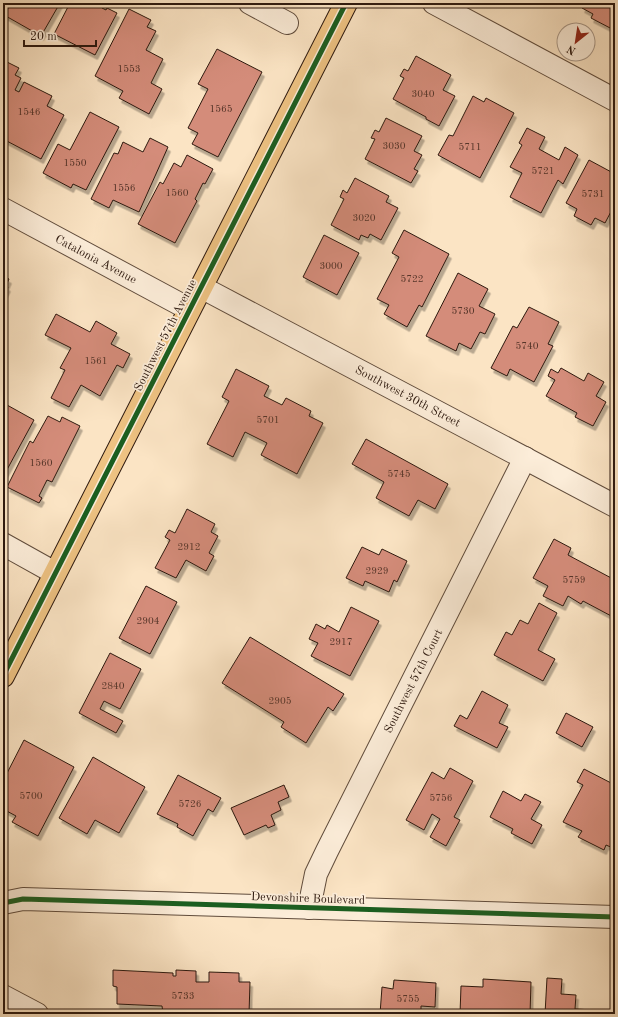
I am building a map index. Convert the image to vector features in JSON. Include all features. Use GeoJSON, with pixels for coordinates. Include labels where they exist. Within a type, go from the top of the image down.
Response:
{"type":"FeatureCollection","features":[{"type":"Feature","properties":{"kind":"main road","name":"Southwest 57th Avenue"},"geometry":{"type":"LineString","coordinates":[[3,676],[346,3]]}},
{"type":"Feature","properties":{"kind":"street"},"geometry":{"type":"LineString","coordinates":[[250,3],[287,23]]}},
{"type":"Feature","properties":{"kind":"street"},"geometry":{"type":"LineString","coordinates":[[434,3],[615,100]]}},
{"type":"Feature","properties":{"kind":"street","name":"Catalonia Avenue"},"geometry":{"type":"LineString","coordinates":[[3,209],[189,309]]}},
{"type":"Feature","properties":{"kind":"street","name":"Southwest 30th Street"},"geometry":{"type":"LineString","coordinates":[[201,287],[615,506]]}},
{"type":"Feature","properties":{"kind":"street","name":"Southwest 57th Court"},"geometry":{"type":"LineString","coordinates":[[309,908],[316,874],[327,851],[525,458]]}},
{"type":"Feature","properties":{"kind":"street"},"geometry":{"type":"LineString","coordinates":[[3,544],[55,573]]}},
{"type":"Feature","properties":{"kind":"street","name":"Devonshire Boulevard"},"geometry":{"type":"LineString","coordinates":[[3,891],[13,901],[309,908],[614,918]]}},
{"type":"Feature","properties":{"kind":"street"},"geometry":{"type":"LineString","coordinates":[[3,996],[37,1014]]}},
{"type":"Feature","properties":{"kind":"building"},"geometry":{"type":"Polygon","coordinates":[[[11,3],[60,3],[41,36],[4,15],[11,3]]]}},
{"type":"Feature","properties":{"kind":"building"},"geometry":{"type":"Polygon","coordinates":[[[70,3],[105,3],[102,8],[106,10],[107,8],[117,13],[95,55],[54,34],[70,3]]]}},
{"type":"Feature","properties":{"kind":"building"},"geometry":{"type":"Polygon","coordinates":[[[585,3],[615,3],[615,24],[612,29],[591,18],[593,14],[582,8],[585,3]]]}},
{"type":"Feature","properties":{"kind":"building"},"geometry":{"type":"Polygon","coordinates":[[[129,9],[151,20],[147,27],[156,31],[146,50],[163,59],[151,83],[162,89],[149,114],[119,98],[123,91],[95,76],[129,9]]]}},
{"type":"Feature","properties":{"kind":"building"},"geometry":{"type":"Polygon","coordinates":[[[217,49],[262,72],[218,157],[192,144],[198,133],[188,128],[208,89],[198,84],[217,49]]]}},
{"type":"Feature","properties":{"kind":"building"},"geometry":{"type":"Polygon","coordinates":[[[416,56],[451,75],[443,90],[455,96],[439,126],[393,99],[404,78],[400,76],[404,69],[408,71],[416,56]]]}},
{"type":"Feature","properties":{"kind":"building"},"geometry":{"type":"Polygon","coordinates":[[[3,60],[19,68],[15,75],[21,78],[15,90],[19,92],[24,82],[52,96],[47,106],[64,115],[41,159],[3,139],[3,60]]]}},
{"type":"Feature","properties":{"kind":"building"},"geometry":{"type":"Polygon","coordinates":[[[473,96],[484,102],[486,98],[514,113],[480,178],[438,155],[449,135],[453,136],[473,96]]]}},
{"type":"Feature","properties":{"kind":"building"},"geometry":{"type":"Polygon","coordinates":[[[90,112],[119,127],[86,190],[73,184],[71,188],[43,173],[58,144],[70,150],[90,112]]]}},
{"type":"Feature","properties":{"kind":"building"},"geometry":{"type":"Polygon","coordinates":[[[386,118],[422,136],[414,151],[422,155],[414,169],[418,171],[411,183],[365,159],[375,139],[371,138],[375,130],[379,132],[386,118]]]}},
{"type":"Feature","properties":{"kind":"building"},"geometry":{"type":"Polygon","coordinates":[[[527,128],[545,137],[539,149],[559,160],[565,147],[578,155],[563,184],[558,180],[541,213],[510,197],[522,173],[510,167],[522,145],[519,143],[527,128]]]}},
{"type":"Feature","properties":{"kind":"building"},"geometry":{"type":"Polygon","coordinates":[[[150,138],[168,147],[139,212],[113,200],[109,208],[91,199],[114,153],[118,154],[123,142],[143,152],[150,138]]]}},
{"type":"Feature","properties":{"kind":"building"},"geometry":{"type":"Polygon","coordinates":[[[187,155],[213,169],[205,184],[203,183],[195,199],[197,201],[175,243],[138,224],[160,182],[163,184],[174,163],[181,167],[187,155]]]}},
{"type":"Feature","properties":{"kind":"building"},"geometry":{"type":"Polygon","coordinates":[[[589,160],[615,174],[612,182],[615,184],[615,204],[605,223],[595,218],[591,225],[574,216],[577,209],[566,203],[589,160]]]}},
{"type":"Feature","properties":{"kind":"building"},"geometry":{"type":"Polygon","coordinates":[[[355,178],[389,196],[386,202],[398,208],[381,240],[370,234],[368,238],[361,235],[359,240],[331,225],[344,199],[340,197],[343,190],[347,193],[355,178]]]}},
{"type":"Feature","properties":{"kind":"building"},"geometry":{"type":"Polygon","coordinates":[[[404,230],[449,254],[422,307],[419,305],[407,327],[384,314],[389,305],[377,299],[399,257],[392,253],[404,230]]]}},
{"type":"Feature","properties":{"kind":"building"},"geometry":{"type":"Polygon","coordinates":[[[324,235],[359,253],[337,295],[303,277],[324,235]]]}},
{"type":"Feature","properties":{"kind":"building"},"geometry":{"type":"Polygon","coordinates":[[[458,273],[488,289],[479,306],[495,314],[485,334],[480,332],[471,349],[459,343],[456,351],[426,336],[458,273]]]}},
{"type":"Feature","properties":{"kind":"building"},"geometry":{"type":"Polygon","coordinates":[[[3,276],[9,279],[6,286],[8,287],[3,297],[3,276]]]}},
{"type":"Feature","properties":{"kind":"building"},"geometry":{"type":"Polygon","coordinates":[[[529,307],[559,322],[548,344],[553,346],[534,382],[510,369],[507,376],[491,368],[513,326],[517,328],[529,307]]]}},
{"type":"Feature","properties":{"kind":"building"},"geometry":{"type":"Polygon","coordinates":[[[56,314],[90,332],[96,321],[117,333],[111,344],[130,354],[123,368],[117,365],[100,396],[81,385],[69,407],[51,398],[65,370],[60,368],[71,348],[45,335],[56,314]]]}},
{"type":"Feature","properties":{"kind":"building"},"geometry":{"type":"Polygon","coordinates":[[[561,368],[584,381],[588,373],[604,382],[596,396],[606,402],[593,426],[575,417],[577,413],[546,396],[555,380],[548,376],[551,369],[558,373],[561,368]]]}},
{"type":"Feature","properties":{"kind":"building"},"geometry":{"type":"Polygon","coordinates":[[[236,369],[269,386],[264,396],[282,405],[286,398],[311,411],[309,416],[323,423],[297,474],[261,455],[267,443],[245,432],[233,457],[207,444],[229,401],[222,397],[236,369]]]}},
{"type":"Feature","properties":{"kind":"building"},"geometry":{"type":"Polygon","coordinates":[[[7,405],[34,420],[3,477],[3,409],[5,409],[7,405]]]}},
{"type":"Feature","properties":{"kind":"building"},"geometry":{"type":"Polygon","coordinates":[[[48,416],[60,422],[62,417],[80,426],[52,482],[47,480],[39,496],[42,498],[39,503],[7,487],[30,441],[33,443],[48,416]]]}},
{"type":"Feature","properties":{"kind":"building"},"geometry":{"type":"Polygon","coordinates":[[[366,439],[448,484],[435,509],[418,500],[409,516],[376,498],[384,482],[352,464],[366,439]]]}},
{"type":"Feature","properties":{"kind":"building"},"geometry":{"type":"Polygon","coordinates":[[[187,509],[215,524],[211,532],[218,536],[209,553],[214,556],[206,571],[186,560],[176,578],[155,568],[170,540],[165,537],[169,530],[175,533],[187,509]]]}},
{"type":"Feature","properties":{"kind":"building"},"geometry":{"type":"Polygon","coordinates":[[[554,539],[571,548],[568,555],[615,580],[615,618],[583,601],[581,604],[568,596],[563,606],[543,596],[548,586],[533,578],[554,539]]]}},
{"type":"Feature","properties":{"kind":"building"},"geometry":{"type":"Polygon","coordinates":[[[362,547],[379,555],[382,549],[407,561],[397,582],[394,580],[389,592],[365,581],[363,586],[346,578],[362,547]]]}},
{"type":"Feature","properties":{"kind":"building"},"geometry":{"type":"Polygon","coordinates":[[[146,586],[177,602],[150,654],[119,638],[146,586]]]}},
{"type":"Feature","properties":{"kind":"building"},"geometry":{"type":"Polygon","coordinates":[[[539,603],[557,613],[538,650],[555,659],[543,681],[494,655],[506,632],[512,635],[520,620],[528,624],[539,603]]]}},
{"type":"Feature","properties":{"kind":"building"},"geometry":{"type":"Polygon","coordinates":[[[351,607],[379,621],[350,676],[311,656],[318,643],[309,639],[316,624],[325,629],[327,625],[339,632],[351,607]]]}},
{"type":"Feature","properties":{"kind":"building"},"geometry":{"type":"Polygon","coordinates":[[[250,637],[344,694],[333,711],[328,707],[306,743],[281,727],[284,722],[222,683],[250,637]]]}},
{"type":"Feature","properties":{"kind":"building"},"geometry":{"type":"Polygon","coordinates":[[[110,653],[141,669],[120,709],[104,701],[100,709],[123,721],[116,733],[79,713],[110,653]]]}},
{"type":"Feature","properties":{"kind":"building"},"geometry":{"type":"Polygon","coordinates":[[[482,691],[508,705],[499,723],[508,727],[497,748],[454,726],[460,715],[467,719],[482,691]]]}},
{"type":"Feature","properties":{"kind":"building"},"geometry":{"type":"Polygon","coordinates":[[[566,713],[593,727],[582,747],[556,733],[566,713]]]}},
{"type":"Feature","properties":{"kind":"building"},"geometry":{"type":"Polygon","coordinates":[[[24,740],[74,767],[38,836],[12,822],[16,816],[3,809],[3,781],[24,740]]]}},
{"type":"Feature","properties":{"kind":"building"},"geometry":{"type":"Polygon","coordinates":[[[93,757],[145,787],[119,833],[95,820],[87,834],[59,818],[93,757]]]}},
{"type":"Feature","properties":{"kind":"building"},"geometry":{"type":"Polygon","coordinates":[[[450,768],[473,781],[454,817],[460,820],[446,846],[430,837],[440,819],[432,814],[424,830],[406,820],[432,772],[444,779],[450,768]]]}},
{"type":"Feature","properties":{"kind":"building"},"geometry":{"type":"Polygon","coordinates":[[[584,769],[615,785],[615,843],[613,848],[606,845],[604,850],[578,837],[582,831],[563,822],[583,785],[577,782],[584,769]]]}},
{"type":"Feature","properties":{"kind":"building"},"geometry":{"type":"Polygon","coordinates":[[[178,775],[221,798],[213,812],[208,809],[193,836],[177,827],[178,824],[157,814],[178,775]]]}},
{"type":"Feature","properties":{"kind":"building"},"geometry":{"type":"Polygon","coordinates":[[[284,785],[289,797],[278,802],[281,810],[271,815],[275,825],[268,828],[266,825],[244,835],[231,808],[284,785]]]}},
{"type":"Feature","properties":{"kind":"building"},"geometry":{"type":"Polygon","coordinates":[[[503,791],[521,801],[525,794],[541,802],[531,819],[542,825],[532,844],[511,833],[513,829],[490,817],[503,791]]]}},
{"type":"Feature","properties":{"kind":"building"},"geometry":{"type":"Polygon","coordinates":[[[113,970],[173,973],[173,976],[176,976],[176,970],[196,971],[196,982],[209,982],[209,972],[239,973],[239,982],[250,982],[249,1014],[163,1013],[162,1006],[117,1004],[117,987],[113,986],[113,970]]]}},
{"type":"Feature","properties":{"kind":"building"},"geometry":{"type":"Polygon","coordinates":[[[547,978],[562,979],[561,994],[576,995],[575,1009],[594,1010],[593,1014],[545,1014],[547,978]]]}},
{"type":"Feature","properties":{"kind":"building"},"geometry":{"type":"Polygon","coordinates":[[[483,979],[531,982],[530,1014],[460,1014],[461,986],[483,987],[483,979]]]}},
{"type":"Feature","properties":{"kind":"building"},"geometry":{"type":"Polygon","coordinates":[[[394,980],[436,983],[435,1007],[421,1006],[421,1014],[380,1014],[382,987],[393,989],[394,980]]]}},
{"type":"Feature","properties":{"kind":"cycle path"},"geometry":{"type":"LineString","coordinates":[[3,676],[346,3]]}},
{"type":"Feature","properties":{"kind":"cycle path"},"geometry":{"type":"LineString","coordinates":[[3,903],[23,899],[615,917]]}}]}
